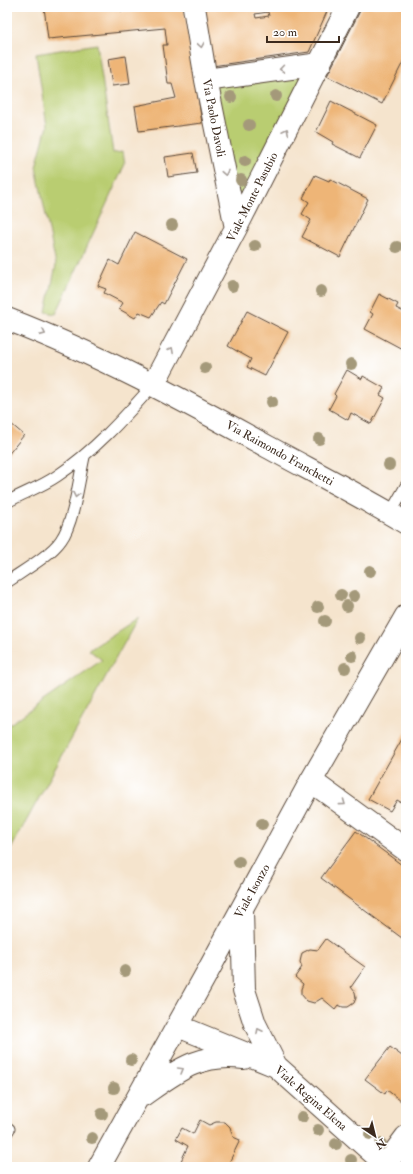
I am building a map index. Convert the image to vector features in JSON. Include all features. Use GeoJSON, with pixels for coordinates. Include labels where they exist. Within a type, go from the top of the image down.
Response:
{"type":"FeatureCollection","features":[{"type":"Feature","properties":{"kind":"street","name":"Via Paolo Davoli"},"geometry":{"type":"LineString","coordinates":[[194,7],[206,80],[236,228]]}},
{"type":"Feature","properties":{"kind":"street","name":"Viale Monte Pasubio"},"geometry":{"type":"LineString","coordinates":[[153,385],[236,228],[348,7]]}},
{"type":"Feature","properties":{"kind":"street"},"geometry":{"type":"LineString","coordinates":[[206,80],[320,64]]}},
{"type":"Feature","properties":{"kind":"street","name":"Via Raimondo Franchetti"},"geometry":{"type":"LineString","coordinates":[[7,319],[99,358],[242,432],[401,507]]}},
{"type":"Feature","properties":{"kind":"street","name":"Viale Isonzo"},"geometry":{"type":"LineString","coordinates":[[99,1167],[178,1026],[311,781],[406,616]]}},
{"type":"Feature","properties":{"kind":"street"},"geometry":{"type":"LineString","coordinates":[[311,781],[406,850]]}},
{"type":"Feature","properties":{"kind":"street"},"geometry":{"type":"LineString","coordinates":[[242,909],[244,990],[255,1024],[276,1066]]}},
{"type":"Feature","properties":{"kind":"street","name":"Viale Regina Elena"},"geometry":{"type":"LineString","coordinates":[[178,1026],[276,1066],[388,1166]]}},
{"type":"Feature","properties":{"kind":"street"},"geometry":{"type":"LineString","coordinates":[[137,1100],[169,1076],[192,1063],[219,1056],[243,1057],[276,1066]]}},
{"type":"Feature","properties":{"kind":"street"},"geometry":{"type":"LineString","coordinates":[[388,1166],[406,1137]]}},
{"type":"Feature","properties":{"kind":"lane"},"geometry":{"type":"LineString","coordinates":[[7,502],[55,478],[84,457],[153,385]]}},
{"type":"Feature","properties":{"kind":"lane"},"geometry":{"type":"LineString","coordinates":[[7,582],[49,553],[60,542],[68,528],[84,457]]}},
{"type":"Feature","properties":{"kind":"green space"},"geometry":{"type":"Polygon","coordinates":[[[97,44],[113,153],[123,152],[125,164],[56,314],[46,312],[56,265],[36,167],[47,126],[36,54],[97,44]]]}},
{"type":"Feature","properties":{"kind":"green space"},"geometry":{"type":"Polygon","coordinates":[[[320,64],[236,228],[206,80],[320,64]]]}},
{"type":"Feature","properties":{"kind":"green space"},"geometry":{"type":"Polygon","coordinates":[[[138,618],[7,856],[7,726],[102,660],[89,650],[138,618]]]}},
{"type":"Feature","properties":{"kind":"building"},"geometry":{"type":"Polygon","coordinates":[[[44,7],[121,7],[121,11],[133,11],[133,7],[184,7],[202,123],[139,131],[135,106],[176,98],[172,84],[168,84],[163,45],[167,45],[165,28],[48,39],[44,7]]]}},
{"type":"Feature","properties":{"kind":"building"},"geometry":{"type":"Polygon","coordinates":[[[204,7],[329,7],[309,52],[212,66],[204,7]],[[268,12],[255,14],[256,18],[269,16],[268,12]]]}},
{"type":"Feature","properties":{"kind":"building"},"geometry":{"type":"Polygon","coordinates":[[[362,7],[406,7],[406,56],[382,104],[327,76],[362,7]]]}},
{"type":"Feature","properties":{"kind":"building"},"geometry":{"type":"Polygon","coordinates":[[[126,56],[130,84],[112,86],[108,59],[126,56]]]}},
{"type":"Feature","properties":{"kind":"building"},"geometry":{"type":"Polygon","coordinates":[[[331,101],[377,125],[360,158],[332,144],[333,142],[316,132],[331,101]]]}},
{"type":"Feature","properties":{"kind":"building"},"geometry":{"type":"Polygon","coordinates":[[[193,153],[197,173],[168,177],[165,157],[193,153]]]}},
{"type":"Feature","properties":{"kind":"building"},"geometry":{"type":"Polygon","coordinates":[[[315,175],[329,181],[330,179],[368,199],[340,257],[302,237],[311,220],[302,214],[309,202],[303,198],[315,175]]]}},
{"type":"Feature","properties":{"kind":"building"},"geometry":{"type":"Polygon","coordinates":[[[135,232],[187,259],[164,304],[161,302],[151,317],[139,312],[135,318],[119,309],[123,303],[104,293],[106,289],[98,286],[110,260],[119,265],[135,232]]]}},
{"type":"Feature","properties":{"kind":"building"},"geometry":{"type":"Polygon","coordinates":[[[379,294],[398,304],[396,308],[406,313],[406,351],[365,329],[373,314],[370,312],[379,294]]]}},
{"type":"Feature","properties":{"kind":"building"},"geometry":{"type":"Polygon","coordinates":[[[247,311],[288,332],[265,376],[247,367],[251,359],[228,346],[247,311]]]}},
{"type":"Feature","properties":{"kind":"building"},"geometry":{"type":"Polygon","coordinates":[[[347,370],[362,379],[363,376],[384,388],[380,395],[385,398],[371,424],[351,413],[348,420],[329,409],[336,396],[334,394],[347,370]]]}},
{"type":"Feature","properties":{"kind":"building"},"geometry":{"type":"Polygon","coordinates":[[[10,423],[24,435],[7,456],[7,426],[10,423]]]}},
{"type":"Feature","properties":{"kind":"building"},"geometry":{"type":"Polygon","coordinates":[[[406,732],[406,805],[397,800],[390,811],[368,799],[406,732]]]}},
{"type":"Feature","properties":{"kind":"building"},"geometry":{"type":"Polygon","coordinates":[[[356,831],[406,868],[406,941],[321,878],[356,831]]]}},
{"type":"Feature","properties":{"kind":"building"},"geometry":{"type":"Polygon","coordinates":[[[326,939],[365,967],[351,987],[355,992],[356,998],[354,1003],[348,1007],[338,1005],[335,1009],[322,998],[314,1003],[307,1001],[301,994],[303,984],[295,977],[302,967],[300,962],[302,953],[310,949],[318,950],[326,939]]]}},
{"type":"Feature","properties":{"kind":"building"},"geometry":{"type":"Polygon","coordinates":[[[390,1047],[406,1059],[406,1105],[387,1090],[385,1094],[365,1079],[390,1047]]]}},
{"type":"Feature","properties":{"kind":"building"},"geometry":{"type":"Polygon","coordinates":[[[200,1120],[209,1125],[216,1122],[225,1122],[230,1127],[233,1137],[240,1140],[227,1167],[192,1167],[181,1161],[188,1146],[176,1139],[182,1128],[193,1134],[200,1120]]]}}]}
